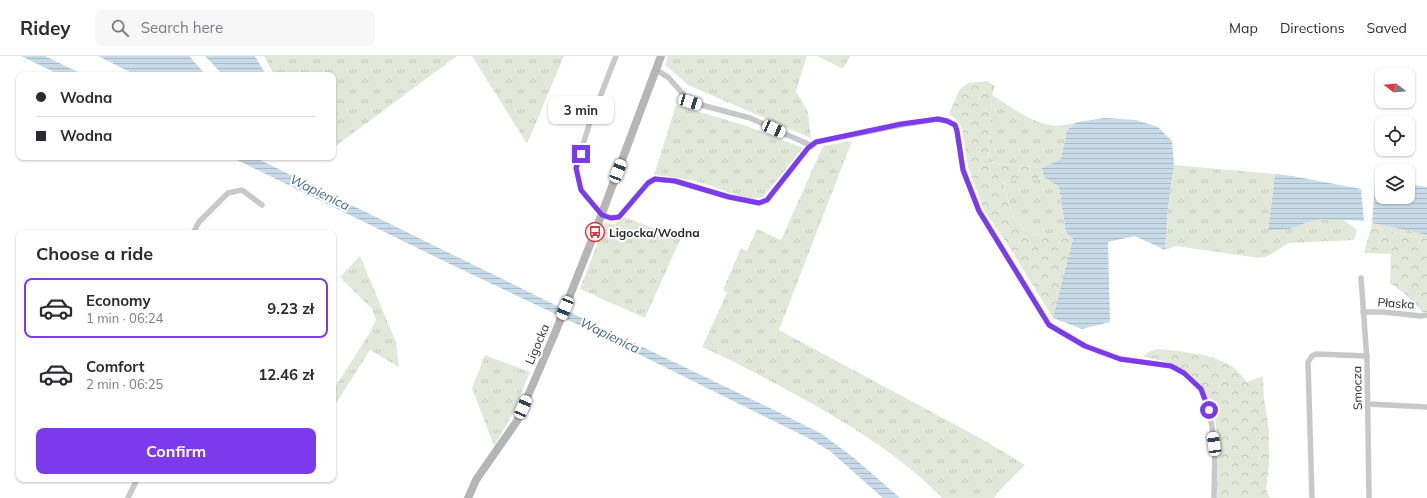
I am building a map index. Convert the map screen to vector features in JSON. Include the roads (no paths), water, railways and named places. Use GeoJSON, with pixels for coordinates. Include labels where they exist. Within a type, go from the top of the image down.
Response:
{"type":"FeatureCollection","features":[{"type":"Feature","properties":{"kind":"street"},"geometry":{"type":"LineString","coordinates":[[616,56],[590,125],[576,168],[581,190],[602,215],[611,218],[619,217],[648,183],[655,179],[675,181],[729,197],[759,203],[767,200],[810,145],[816,142],[901,124],[938,119],[955,125],[963,170],[979,211],[1049,325],[1085,346],[1120,359],[1171,366],[1184,373],[1201,389],[1209,410],[1214,444],[1214,498]]}},
{"type":"Feature","properties":{"kind":"street","name":"Ligocka"},"geometry":{"type":"LineString","coordinates":[[468,498],[476,480],[517,421],[602,215],[661,56]]}},
{"type":"Feature","properties":{"kind":"street"},"geometry":{"type":"LineString","coordinates":[[656,70],[668,77],[690,102],[750,118],[810,145]]}},
{"type":"Feature","properties":{"kind":"street"},"geometry":{"type":"LineString","coordinates":[[195,230],[199,222],[228,193],[242,190],[262,205]]}},
{"type":"Feature","properties":{"kind":"street","name":"Smocza"},"geometry":{"type":"LineString","coordinates":[[1361,278],[1367,356],[1369,498]]}},
{"type":"Feature","properties":{"kind":"street","name":"Płaska"},"geometry":{"type":"LineString","coordinates":[[1363,312],[1384,312],[1421,316],[1427,315]]}},
{"type":"Feature","properties":{"kind":"street"},"geometry":{"type":"LineString","coordinates":[[1312,498],[1308,362],[1312,356],[1316,354],[1367,356]]}},
{"type":"Feature","properties":{"kind":"street"},"geometry":{"type":"LineString","coordinates":[[1368,404],[1427,406]]}},
{"type":"Feature","properties":{"kind":"street"},"geometry":{"type":"LineString","coordinates":[[128,498],[136,482]]}},
{"type":"Feature","properties":{"kind":"water"},"geometry":{"type":"Polygon","coordinates":[[[21,56],[45,56],[78,72],[54,72],[21,56]]]}},
{"type":"Feature","properties":{"kind":"water"},"geometry":{"type":"Polygon","coordinates":[[[98,56],[189,56],[203,72],[130,72],[98,56]]]}},
{"type":"Feature","properties":{"kind":"water"},"geometry":{"type":"Polygon","coordinates":[[[205,56],[255,56],[264,72],[220,72],[205,56]]]}},
{"type":"Feature","properties":{"kind":"water"},"geometry":{"type":"Polygon","coordinates":[[[1105,118],[1136,120],[1158,127],[1172,141],[1174,165],[1168,207],[1165,250],[1135,236],[1108,242],[1110,322],[1082,329],[1053,318],[1073,239],[1066,232],[1059,187],[1044,177],[1042,168],[1061,159],[1067,130],[1077,122],[1105,118]]]}},
{"type":"Feature","properties":{"kind":"water","name":"Wapienica"},"geometry":{"type":"Polygon","coordinates":[[[237,160],[260,160],[822,434],[854,458],[900,498],[883,498],[831,452],[812,440],[610,340],[237,160]]]}},
{"type":"Feature","properties":{"kind":"water"},"geometry":{"type":"Polygon","coordinates":[[[1275,174],[1361,189],[1364,221],[1321,219],[1290,229],[1268,231],[1275,174]]]}},
{"type":"Feature","properties":{"kind":"water"},"geometry":{"type":"Polygon","coordinates":[[[1375,185],[1375,204],[1415,204],[1415,185],[1427,187],[1427,235],[1372,223],[1375,185]]]}},
{"type":"Feature","properties":{"kind":"place","name":"Ligocka/Wodna"},"geometry":{"type":"Point","coordinates":[595,232]}}]}
